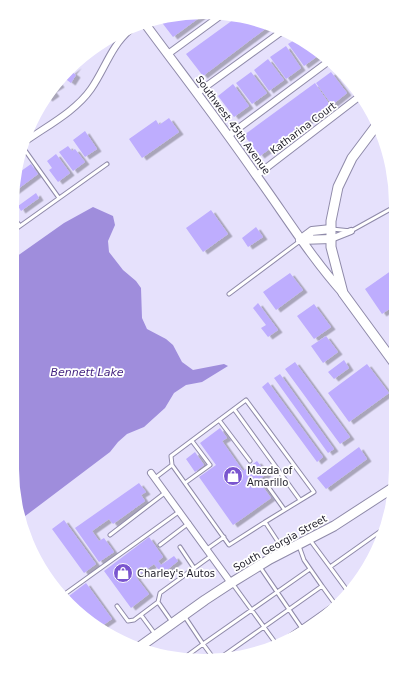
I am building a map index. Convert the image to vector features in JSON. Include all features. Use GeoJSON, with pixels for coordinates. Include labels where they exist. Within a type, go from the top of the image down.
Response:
{"type":"FeatureCollection","features":[{"type":"Feature","properties":{"kind":"main road"},"geometry":{"type":"LineString","coordinates":[[373,129],[362,142],[345,171],[333,205],[331,239],[334,263],[343,293],[389,356]]}},
{"type":"Feature","properties":{"kind":"main road","name":"South Georgia Street"},"geometry":{"type":"LineString","coordinates":[[144,644],[183,615],[231,583],[298,544],[334,526],[386,493]]}},
{"type":"Feature","properties":{"kind":"street"},"geometry":{"type":"LineString","coordinates":[[168,54],[216,19]]}},
{"type":"Feature","properties":{"kind":"street","name":"Southwest 45th Avenue"},"geometry":{"type":"LineString","coordinates":[[148,28],[257,175],[300,240],[324,272],[343,293]]}},
{"type":"Feature","properties":{"kind":"street"},"geometry":{"type":"LineString","coordinates":[[197,93],[278,34]]}},
{"type":"Feature","properties":{"kind":"street"},"geometry":{"type":"LineString","coordinates":[[31,139],[81,101],[91,89],[119,40]]}},
{"type":"Feature","properties":{"kind":"street"},"geometry":{"type":"LineString","coordinates":[[228,136],[325,64]]}},
{"type":"Feature","properties":{"kind":"street","name":"Katharina Court"},"geometry":{"type":"LineString","coordinates":[[257,175],[356,99]]}},
{"type":"Feature","properties":{"kind":"street"},"geometry":{"type":"LineString","coordinates":[[286,218],[297,228],[312,231],[331,229]]}},
{"type":"Feature","properties":{"kind":"street"},"geometry":{"type":"LineString","coordinates":[[300,240],[331,239],[351,230]]}},
{"type":"Feature","properties":{"kind":"street"},"geometry":{"type":"LineString","coordinates":[[300,240],[312,231]]}},
{"type":"Feature","properties":{"kind":"street"},"geometry":{"type":"LineString","coordinates":[[151,473],[231,583]]}},
{"type":"Feature","properties":{"kind":"lane"},"geometry":{"type":"LineString","coordinates":[[27,151],[59,198]]}},
{"type":"Feature","properties":{"kind":"lane"},"geometry":{"type":"LineString","coordinates":[[20,226],[107,164]]}},
{"type":"Feature","properties":{"kind":"lane"},"geometry":{"type":"LineString","coordinates":[[331,229],[351,230],[389,210]]}},
{"type":"Feature","properties":{"kind":"lane"},"geometry":{"type":"LineString","coordinates":[[229,294],[300,240]]}},
{"type":"Feature","properties":{"kind":"lane"},"geometry":{"type":"LineString","coordinates":[[246,400],[314,492],[229,544],[172,465],[171,456],[219,420],[246,400]]}},
{"type":"Feature","properties":{"kind":"lane"},"geometry":{"type":"LineString","coordinates":[[234,409],[300,500]]}},
{"type":"Feature","properties":{"kind":"lane"},"geometry":{"type":"LineString","coordinates":[[219,420],[250,461]]}},
{"type":"Feature","properties":{"kind":"lane"},"geometry":{"type":"LineString","coordinates":[[185,483],[210,465],[192,441]]}},
{"type":"Feature","properties":{"kind":"lane"},"geometry":{"type":"LineString","coordinates":[[156,478],[172,465]]}},
{"type":"Feature","properties":{"kind":"lane"},"geometry":{"type":"LineString","coordinates":[[264,481],[284,509]]}},
{"type":"Feature","properties":{"kind":"lane"},"geometry":{"type":"LineString","coordinates":[[110,535],[166,492]]}},
{"type":"Feature","properties":{"kind":"lane"},"geometry":{"type":"LineString","coordinates":[[67,593],[180,511]]}},
{"type":"Feature","properties":{"kind":"lane"},"geometry":{"type":"LineString","coordinates":[[265,522],[284,552]]}},
{"type":"Feature","properties":{"kind":"lane"},"geometry":{"type":"LineString","coordinates":[[160,545],[189,524]]}},
{"type":"Feature","properties":{"kind":"lane"},"geometry":{"type":"LineString","coordinates":[[330,567],[377,534]]}},
{"type":"Feature","properties":{"kind":"lane"},"geometry":{"type":"LineString","coordinates":[[207,549],[224,537]]}},
{"type":"Feature","properties":{"kind":"lane"},"geometry":{"type":"LineString","coordinates":[[309,539],[345,588]]}},
{"type":"Feature","properties":{"kind":"lane"},"geometry":{"type":"LineString","coordinates":[[298,544],[304,560],[310,570],[333,601]]}},
{"type":"Feature","properties":{"kind":"lane"},"geometry":{"type":"LineString","coordinates":[[180,547],[194,568]]}},
{"type":"Feature","properties":{"kind":"lane"},"geometry":{"type":"LineString","coordinates":[[117,606],[128,621],[134,620],[158,602],[160,593],[212,555]]}},
{"type":"Feature","properties":{"kind":"lane"},"geometry":{"type":"LineString","coordinates":[[259,566],[301,626]]}},
{"type":"Feature","properties":{"kind":"lane"},"geometry":{"type":"LineString","coordinates":[[190,654],[250,610],[310,570]]}},
{"type":"Feature","properties":{"kind":"lane"},"geometry":{"type":"LineString","coordinates":[[231,583],[273,641]]}},
{"type":"Feature","properties":{"kind":"lane"},"geometry":{"type":"LineString","coordinates":[[229,652],[322,586]]}},
{"type":"Feature","properties":{"kind":"lane"},"geometry":{"type":"LineString","coordinates":[[158,602],[173,623]]}},
{"type":"Feature","properties":{"kind":"lane"},"geometry":{"type":"LineString","coordinates":[[141,615],[156,635]]}},
{"type":"Feature","properties":{"kind":"lane"},"geometry":{"type":"LineString","coordinates":[[183,615],[210,654]]}},
{"type":"Feature","properties":{"kind":"water","name":"Bennett Lake"},"geometry":{"type":"Polygon","coordinates":[[[93,207],[113,216],[115,225],[108,241],[109,252],[123,270],[136,281],[141,288],[142,318],[147,329],[166,339],[173,345],[182,362],[193,370],[224,364],[228,366],[202,382],[186,385],[174,393],[165,408],[144,427],[127,434],[110,452],[25,516],[19,481],[19,255],[64,223],[93,207]]]}},
{"type":"Feature","properties":{"kind":"building"},"geometry":{"type":"Polygon","coordinates":[[[198,19],[173,37],[163,24],[198,19]]]}},
{"type":"Feature","properties":{"kind":"building"},"geometry":{"type":"Polygon","coordinates":[[[231,21],[252,25],[264,29],[203,76],[186,54],[231,21]]]}},
{"type":"Feature","properties":{"kind":"building"},"geometry":{"type":"Polygon","coordinates":[[[292,42],[317,57],[304,66],[288,44],[292,42]]]}},
{"type":"Feature","properties":{"kind":"building"},"geometry":{"type":"Polygon","coordinates":[[[286,46],[301,68],[286,79],[270,57],[286,46]]]}},
{"type":"Feature","properties":{"kind":"building"},"geometry":{"type":"Polygon","coordinates":[[[268,59],[284,80],[269,91],[254,70],[268,59]]]}},
{"type":"Feature","properties":{"kind":"building"},"geometry":{"type":"Polygon","coordinates":[[[251,72],[267,93],[252,104],[236,83],[251,72]]]}},
{"type":"Feature","properties":{"kind":"building"},"geometry":{"type":"Polygon","coordinates":[[[331,72],[347,93],[332,105],[316,83],[331,72]]]}},
{"type":"Feature","properties":{"kind":"building"},"geometry":{"type":"Polygon","coordinates":[[[73,73],[76,75],[71,83],[67,80],[73,73]]]}},
{"type":"Feature","properties":{"kind":"building"},"geometry":{"type":"Polygon","coordinates":[[[315,83],[330,105],[260,156],[244,135],[315,83]]]}},
{"type":"Feature","properties":{"kind":"building"},"geometry":{"type":"Polygon","coordinates":[[[233,84],[249,106],[234,117],[218,96],[233,84]]]}},
{"type":"Feature","properties":{"kind":"building"},"geometry":{"type":"Polygon","coordinates":[[[169,118],[179,132],[142,158],[129,139],[156,120],[159,125],[169,118]]]}},
{"type":"Feature","properties":{"kind":"building"},"geometry":{"type":"Polygon","coordinates":[[[85,131],[97,149],[85,157],[73,140],[85,131]]]}},
{"type":"Feature","properties":{"kind":"building"},"geometry":{"type":"Polygon","coordinates":[[[68,146],[72,151],[75,149],[85,162],[73,171],[59,152],[68,146]]]}},
{"type":"Feature","properties":{"kind":"building"},"geometry":{"type":"Polygon","coordinates":[[[56,154],[70,173],[58,182],[49,170],[52,168],[47,161],[56,154]]]}},
{"type":"Feature","properties":{"kind":"building"},"geometry":{"type":"Polygon","coordinates":[[[31,164],[38,174],[20,188],[21,180],[23,170],[31,164]]]}},
{"type":"Feature","properties":{"kind":"building"},"geometry":{"type":"Polygon","coordinates":[[[36,193],[39,198],[21,211],[19,205],[36,193]]]}},
{"type":"Feature","properties":{"kind":"building"},"geometry":{"type":"Polygon","coordinates":[[[211,210],[228,234],[203,252],[186,228],[211,210]]]}},
{"type":"Feature","properties":{"kind":"building"},"geometry":{"type":"Polygon","coordinates":[[[256,227],[263,237],[248,247],[242,238],[256,227]]]}},
{"type":"Feature","properties":{"kind":"building"},"geometry":{"type":"Polygon","coordinates":[[[389,272],[389,309],[382,314],[365,289],[389,272]]]}},
{"type":"Feature","properties":{"kind":"building"},"geometry":{"type":"Polygon","coordinates":[[[290,273],[303,290],[276,310],[263,292],[290,273]]]}},
{"type":"Feature","properties":{"kind":"building"},"geometry":{"type":"Polygon","coordinates":[[[258,303],[278,330],[268,337],[261,328],[266,325],[253,308],[258,303]]]}},
{"type":"Feature","properties":{"kind":"building"},"geometry":{"type":"Polygon","coordinates":[[[314,304],[331,327],[314,339],[297,316],[314,304]]]}},
{"type":"Feature","properties":{"kind":"building"},"geometry":{"type":"Polygon","coordinates":[[[326,336],[338,352],[323,363],[311,346],[326,336]]]}},
{"type":"Feature","properties":{"kind":"building"},"geometry":{"type":"Polygon","coordinates":[[[344,360],[349,368],[334,379],[328,372],[344,360]]]}},
{"type":"Feature","properties":{"kind":"building"},"geometry":{"type":"Polygon","coordinates":[[[295,362],[350,437],[340,444],[285,369],[295,362]]]}},
{"type":"Feature","properties":{"kind":"building"},"geometry":{"type":"Polygon","coordinates":[[[367,364],[389,393],[349,422],[328,393],[367,364]]]}},
{"type":"Feature","properties":{"kind":"building"},"geometry":{"type":"Polygon","coordinates":[[[280,374],[334,449],[328,453],[274,378],[280,374]]]}},
{"type":"Feature","properties":{"kind":"building"},"geometry":{"type":"Polygon","coordinates":[[[268,382],[323,457],[317,462],[262,387],[268,382]]]}},
{"type":"Feature","properties":{"kind":"building","name":"Mazda of Amarillo"},"geometry":{"type":"Polygon","coordinates":[[[220,428],[227,438],[222,441],[243,471],[257,461],[267,474],[258,480],[271,498],[233,525],[199,477],[216,465],[200,443],[220,428]]]}},
{"type":"Feature","properties":{"kind":"building"},"geometry":{"type":"Polygon","coordinates":[[[359,447],[367,459],[326,489],[317,478],[359,447]]]}},
{"type":"Feature","properties":{"kind":"building"},"geometry":{"type":"Polygon","coordinates":[[[195,452],[204,465],[195,472],[186,459],[195,452]]]}},
{"type":"Feature","properties":{"kind":"building"},"geometry":{"type":"Polygon","coordinates":[[[139,483],[146,492],[141,495],[145,501],[113,524],[109,519],[92,531],[99,541],[104,538],[114,552],[99,562],[75,528],[139,483]]]}},
{"type":"Feature","properties":{"kind":"building"},"geometry":{"type":"Polygon","coordinates":[[[64,520],[96,564],[84,573],[52,529],[64,520]]]}},
{"type":"Feature","properties":{"kind":"building","name":"Charley's Autos"},"geometry":{"type":"Polygon","coordinates":[[[149,537],[163,557],[158,561],[161,565],[174,556],[178,561],[162,574],[154,564],[136,577],[149,594],[131,608],[104,571],[149,537]]]}},
{"type":"Feature","properties":{"kind":"building"},"geometry":{"type":"Polygon","coordinates":[[[86,583],[112,619],[104,625],[91,616],[69,596],[86,583]]]}},
{"type":"Feature","properties":{"kind":"place","name":"Mazda of Amarillo"},"geometry":{"type":"Point","coordinates":[233,476]}},
{"type":"Feature","properties":{"kind":"place","name":"Charley's Autos"},"geometry":{"type":"Point","coordinates":[123,573]}}]}
